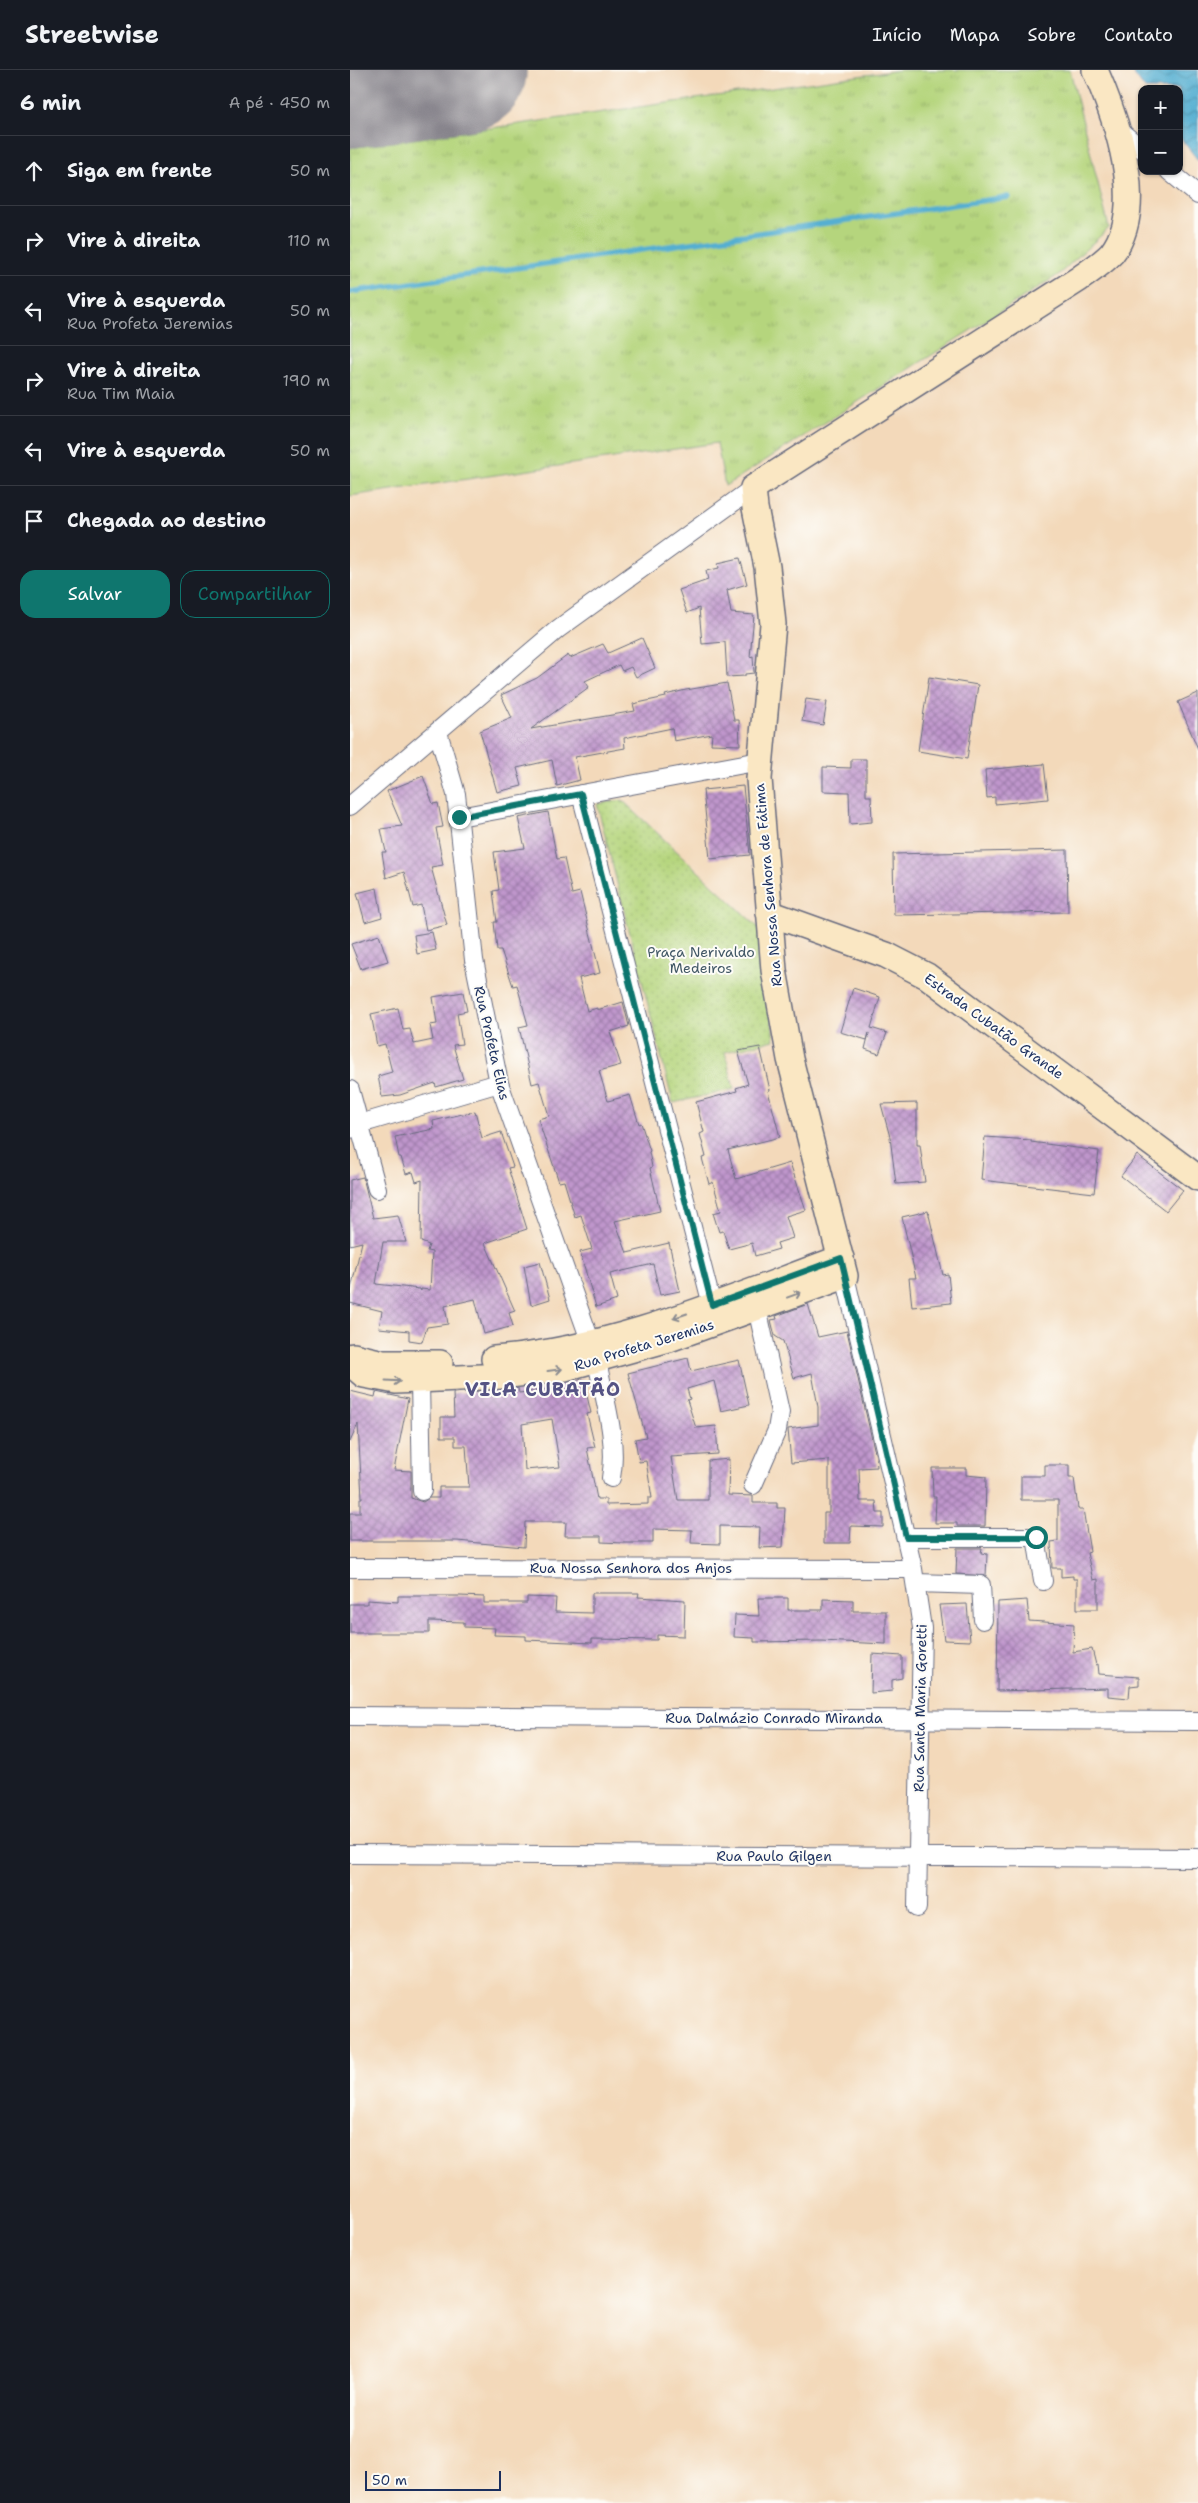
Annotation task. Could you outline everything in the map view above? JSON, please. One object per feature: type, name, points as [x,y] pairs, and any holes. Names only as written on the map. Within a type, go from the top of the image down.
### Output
[{"type":"street","points":[[350,806],[558,629],[753,488],[1079,279],[1111,253],[1122,236],[1128,212],[1128,186],[1116,128],[1095,70]]},
{"type":"street","points":[[1116,128],[1138,146]]},
{"type":"street","points":[[1174,175],[1198,195]]},
{"type":"street","name":"Rua Nossa Senhora de Fátima","points":[[753,488],[755,508],[767,567],[773,624],[760,761],[760,798],[769,913],[783,1024],[843,1267]]},
{"type":"street","name":"Rua Profeta Elias","points":[[438,732],[456,794],[474,960],[499,1084],[594,1352],[612,1442],[614,1459],[611,1478]]},
{"type":"street","points":[[459,817],[760,761]]},
{"type":"street","points":[[581,794],[712,1305]]},
{"type":"street","name":"Estrada Cubatão Grande","points":[[769,913],[886,955],[927,976],[1198,1178]]},
{"type":"street","points":[[355,1127],[499,1084]]},
{"type":"street","points":[[350,1090],[355,1127],[377,1189]]},
{"type":"street","name":"Rua Profeta Jeremias","points":[[350,1363],[364,1375],[381,1380],[420,1381],[536,1372],[594,1352],[712,1305],[843,1267]]},
{"type":"street","name":"Rua Profeta Jeremias","points":[[350,1355],[382,1363],[449,1362],[511,1358],[550,1353],[594,1352],[669,1339],[757,1308],[843,1267]]},
{"type":"street","name":"Rua Santa Maria Goretti","points":[[843,1267],[906,1537],[922,1628],[917,1908]]},
{"type":"street","points":[[753,1485],[777,1430],[780,1412],[757,1308]]},
{"type":"street","points":[[420,1381],[422,1490]]},
{"type":"street","points":[[906,1537],[1036,1537],[1044,1581]]},
{"type":"street","name":"Rua Nossa Senhora dos Anjos","points":[[350,1568],[914,1576],[981,1585],[983,1620]]},
{"type":"street","name":"Rua Dalmázio Conrado Miranda","points":[[350,1716],[1198,1721]]},
{"type":"street","name":"Rua Paulo Gilgen","points":[[350,1854],[1198,1858]]},
{"type":"green space","points":[[900,70],[1070,70],[1109,228],[1058,275],[725,486],[717,443],[350,496],[350,148]]},
{"type":"green space","name":"Praça Nerivaldo Medeiros","points":[[622,800],[761,930],[774,1040],[725,1052],[734,1089],[673,1103],[597,804]]},
{"type":"water","points":[[1131,70],[1198,70],[1198,160],[1183,141],[1183,85],[1142,85]]},
{"type":"building","points":[[740,558],[747,584],[727,590],[731,613],[754,615],[750,657],[753,656],[754,673],[745,674],[745,676],[727,677],[725,642],[702,644],[699,608],[687,613],[679,590],[708,580],[706,571],[719,568],[718,563]]},
{"type":"building","points":[[642,638],[655,668],[636,677],[631,667],[622,671],[619,665],[585,681],[589,687],[531,729],[635,711],[633,704],[666,697],[665,695],[686,690],[727,683],[734,720],[739,720],[740,745],[711,744],[712,734],[674,741],[672,728],[624,738],[625,748],[575,757],[580,780],[557,786],[552,760],[517,768],[522,786],[497,792],[480,731],[512,718],[501,695],[537,678],[568,655],[570,658],[603,644],[608,653]]},
{"type":"building","points":[[929,677],[978,685],[967,759],[918,751]]},
{"type":"building","points":[[1198,693],[1198,749],[1178,702]]},
{"type":"building","points":[[806,699],[827,702],[823,725],[802,721]]},
{"type":"building","points":[[851,759],[866,759],[866,796],[871,796],[872,822],[850,824],[849,792],[823,791],[823,767],[851,768]]},
{"type":"building","points":[[1044,764],[1048,799],[995,804],[995,797],[987,798],[985,770]]},
{"type":"building","points":[[423,776],[433,804],[438,803],[443,827],[436,828],[443,865],[431,867],[447,925],[426,930],[421,905],[413,907],[404,872],[386,878],[382,852],[386,852],[381,829],[402,826],[387,791]]},
{"type":"building","points":[[743,786],[750,855],[710,859],[703,790]]},
{"type":"building","points":[[548,812],[557,859],[564,858],[572,894],[580,892],[600,973],[579,978],[587,1011],[623,1002],[629,1026],[610,1032],[621,1065],[599,1071],[608,1101],[630,1095],[650,1151],[652,1167],[650,1168],[660,1211],[615,1221],[627,1253],[669,1243],[680,1291],[660,1295],[653,1264],[610,1274],[617,1300],[596,1307],[580,1252],[592,1249],[581,1215],[575,1217],[564,1181],[559,1182],[538,1119],[549,1116],[539,1082],[532,1084],[519,1027],[528,1025],[517,985],[513,986],[501,950],[497,950],[494,922],[497,922],[493,891],[499,890],[494,852],[525,848],[518,818]]},
{"type":"building","points":[[1067,850],[1068,912],[894,915],[893,854]]},
{"type":"building","points":[[377,888],[382,917],[365,922],[357,893]]},
{"type":"building","points":[[432,932],[436,950],[417,954],[414,935]]},
{"type":"building","points":[[379,935],[388,961],[361,969],[351,944]]},
{"type":"building","points":[[853,988],[880,997],[871,1028],[887,1033],[879,1054],[865,1049],[869,1033],[867,1040],[840,1032]]},
{"type":"building","points":[[463,992],[467,1011],[457,1013],[462,1044],[453,1045],[463,1079],[436,1087],[435,1083],[400,1095],[382,1097],[378,1076],[392,1072],[385,1044],[377,1046],[371,1014],[398,1008],[403,1030],[410,1029],[414,1044],[433,1040],[430,1025],[437,1024],[433,997]]},
{"type":"building","points":[[760,1047],[770,1090],[768,1091],[780,1137],[728,1150],[736,1179],[790,1163],[806,1210],[786,1216],[793,1238],[777,1243],[779,1249],[755,1256],[752,1243],[729,1249],[723,1231],[719,1232],[713,1213],[721,1211],[713,1182],[709,1184],[702,1158],[706,1157],[700,1134],[704,1132],[696,1102],[737,1091],[736,1088],[748,1084],[738,1051]]},
{"type":"building","points":[[917,1103],[917,1145],[920,1145],[925,1182],[896,1184],[890,1137],[881,1104]]},
{"type":"building","points":[[475,1111],[482,1138],[501,1132],[513,1167],[508,1168],[527,1229],[485,1243],[515,1311],[509,1313],[513,1326],[484,1334],[475,1299],[445,1306],[448,1324],[427,1327],[422,1342],[409,1340],[409,1331],[379,1328],[382,1311],[350,1303],[350,1293],[362,1242],[350,1245],[350,1180],[363,1177],[373,1218],[398,1215],[406,1242],[383,1242],[376,1284],[420,1289],[421,1291],[421,1289],[430,1290],[432,1252],[427,1251],[429,1245],[421,1242],[422,1180],[416,1182],[413,1172],[406,1174],[401,1157],[399,1157],[395,1137],[434,1129],[433,1121]]},
{"type":"building","points":[[985,1137],[1031,1140],[1031,1142],[1099,1151],[1094,1193],[981,1180]]},
{"type":"building","points":[[1137,1155],[1183,1190],[1166,1211],[1121,1176]]},
{"type":"building","points":[[928,1211],[943,1275],[948,1274],[951,1303],[912,1307],[909,1278],[916,1278],[902,1217]]},
{"type":"building","points":[[540,1262],[550,1299],[531,1305],[524,1266]]},
{"type":"building","points":[[808,1304],[818,1337],[847,1331],[876,1457],[877,1467],[859,1468],[860,1501],[876,1501],[877,1513],[883,1513],[883,1527],[851,1526],[850,1543],[824,1543],[824,1513],[829,1513],[829,1460],[791,1463],[788,1429],[818,1425],[818,1407],[812,1373],[794,1378],[783,1341],[775,1336],[771,1320],[777,1319],[776,1316]]},
{"type":"building","points":[[688,1358],[691,1371],[739,1360],[749,1405],[721,1411],[714,1381],[687,1389],[690,1399],[687,1400],[696,1428],[716,1426],[718,1454],[671,1457],[678,1500],[708,1500],[708,1461],[729,1459],[728,1495],[753,1496],[753,1503],[777,1503],[777,1508],[785,1508],[783,1547],[759,1548],[760,1527],[720,1526],[720,1544],[691,1543],[692,1530],[653,1529],[653,1543],[623,1543],[601,1542],[601,1536],[565,1536],[566,1522],[525,1522],[524,1547],[457,1541],[350,1541],[350,1513],[360,1513],[360,1498],[362,1498],[358,1424],[350,1442],[350,1391],[375,1397],[376,1392],[408,1399],[394,1470],[411,1471],[411,1498],[423,1502],[429,1498],[439,1498],[439,1487],[469,1487],[466,1446],[455,1446],[455,1437],[441,1437],[441,1417],[454,1417],[453,1393],[518,1388],[519,1393],[557,1388],[556,1385],[583,1379],[591,1413],[587,1414],[595,1447],[587,1448],[597,1499],[606,1499],[606,1505],[648,1504],[648,1498],[652,1498],[646,1461],[639,1462],[635,1439],[646,1437],[628,1373]],"holes":[[[552,1419],[560,1467],[525,1470],[522,1424]]]},
{"type":"building","points":[[1045,1465],[1069,1465],[1069,1478],[1074,1478],[1078,1509],[1083,1509],[1090,1552],[1087,1553],[1093,1580],[1098,1579],[1098,1609],[1077,1609],[1077,1579],[1073,1579],[1073,1576],[1061,1577],[1061,1568],[1052,1568],[1051,1542],[1058,1541],[1058,1500],[1021,1500],[1021,1476],[1045,1476]]},
{"type":"building","points":[[932,1468],[966,1468],[966,1475],[986,1477],[985,1526],[957,1526],[957,1523],[935,1523],[936,1497],[933,1497]]},
{"type":"building","points":[[957,1548],[982,1548],[981,1553],[987,1554],[986,1576],[956,1574]]},
{"type":"building","points":[[592,1593],[639,1593],[638,1597],[685,1600],[684,1636],[657,1635],[657,1640],[592,1639],[592,1643],[526,1640],[526,1636],[494,1635],[495,1628],[464,1627],[464,1622],[429,1621],[429,1633],[350,1633],[350,1604],[367,1604],[367,1600],[398,1602],[398,1596],[460,1596],[484,1597],[484,1603],[527,1603],[527,1597],[556,1598],[555,1612],[592,1613]]},
{"type":"building","points":[[758,1598],[788,1598],[788,1610],[823,1610],[823,1599],[853,1600],[853,1611],[886,1611],[886,1644],[821,1641],[754,1642],[754,1638],[734,1637],[735,1615],[759,1616]]},
{"type":"building","points":[[1027,1600],[1029,1621],[1074,1624],[1073,1652],[1092,1649],[1096,1665],[1098,1664],[1099,1674],[1139,1677],[1139,1685],[1130,1686],[1129,1698],[1108,1696],[1108,1688],[997,1691],[998,1602]]},
{"type":"building","points":[[967,1604],[970,1641],[944,1640],[939,1605]]},
{"type":"building","points":[[872,1654],[902,1656],[902,1678],[892,1680],[892,1691],[871,1693]]},
{"type":"waterway","points":[[350,292],[1008,197]]},
{"type":"runway","points":[[350,87],[466,70]]},
{"type":"district","name":"VILA CUBATÃO","points":[[543,1389]]},
{"type":"route","points":[[459,817],[581,794],[712,1305],[841,1258],[906,1537],[1036,1537]]}]
